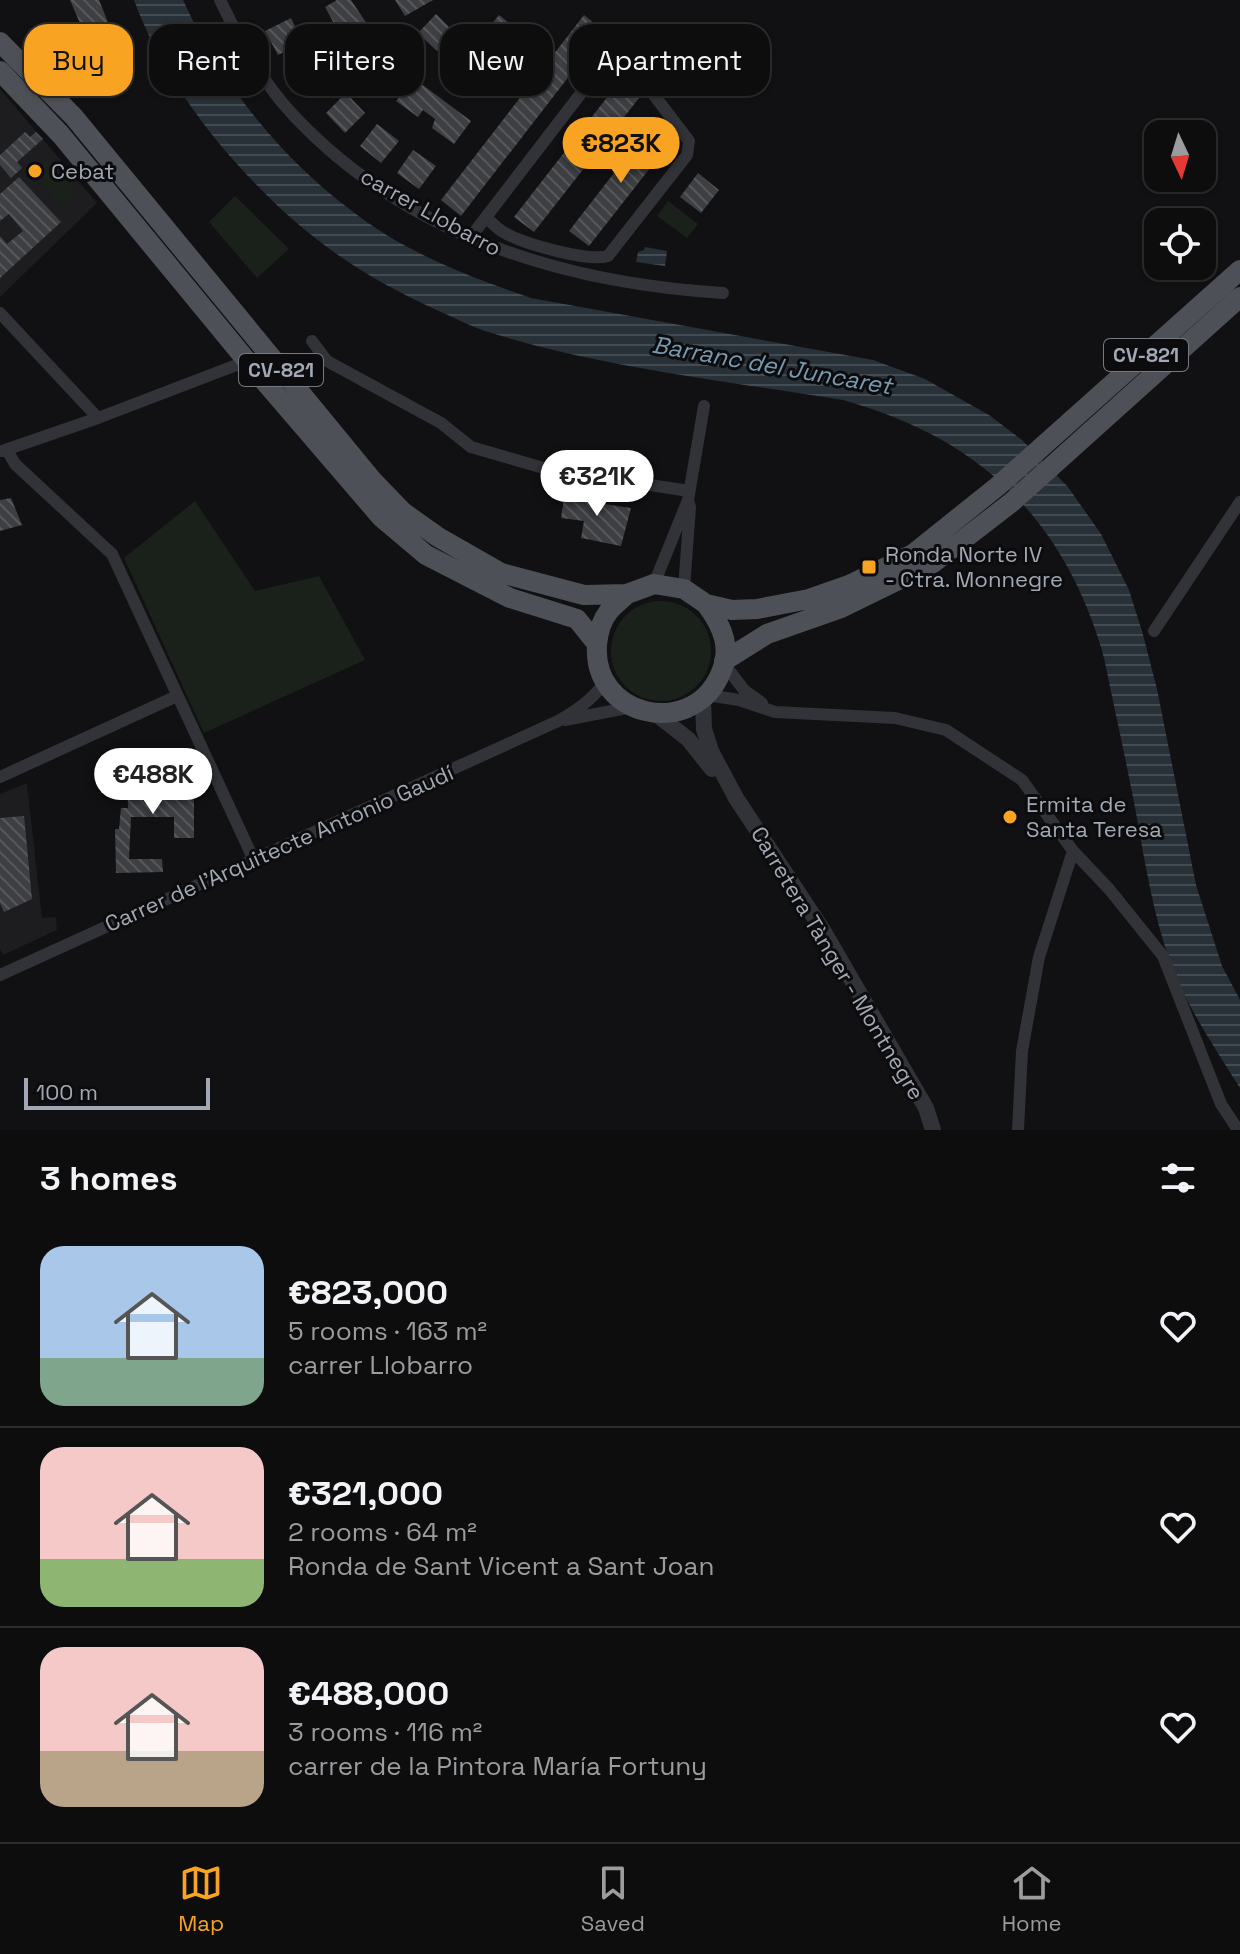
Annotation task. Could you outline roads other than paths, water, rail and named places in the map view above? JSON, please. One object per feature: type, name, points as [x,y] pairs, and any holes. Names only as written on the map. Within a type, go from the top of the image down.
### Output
[{"type":"main road","name":"CV-821","points":[[0,42],[74,117],[373,481],[403,512],[438,537],[501,573],[584,595],[627,594],[654,584],[684,589],[706,604],[719,621],[727,643],[724,663],[705,697]]},
{"type":"main road","name":"CV-821","points":[[0,71],[61,135],[247,361],[381,517],[426,555],[510,598],[577,619],[597,644]]},
{"type":"main road","name":"CV-821","points":[[724,663],[767,634],[841,608],[933,563],[1005,494],[1051,439],[1240,270]]},
{"type":"main road","name":"CV-821","points":[[706,604],[732,610],[757,609],[809,599],[849,585],[913,554],[1077,444],[1240,297]]},
{"type":"main road","points":[[627,594],[608,612],[598,632],[596,657],[613,694],[632,707],[656,714],[686,709],[705,697]]},
{"type":"street","name":"carrer Llobarro","points":[[220,0],[254,63],[293,115],[380,190],[470,238],[515,257],[567,271],[723,293]]},
{"type":"street","points":[[470,238],[486,217],[605,62],[614,57],[622,57],[631,65],[689,141],[687,155],[608,256],[592,258],[523,241],[500,231],[486,217]]},
{"type":"street","points":[[0,313],[98,418]]},
{"type":"street","points":[[312,341],[327,361],[441,423],[471,447],[547,469],[688,495]]},
{"type":"street","points":[[247,361],[4,451],[112,554],[253,858]]},
{"type":"street","points":[[654,584],[688,495],[704,406]]},
{"type":"street","points":[[684,589],[690,507],[688,495]]},
{"type":"street","points":[[1154,631],[1240,502]]},
{"type":"street","points":[[724,663],[744,690],[775,712]]},
{"type":"street","name":"Carrer de l'Arquitecte Antonio Gaudí","points":[[0,975],[558,721],[587,703],[605,682]]},
{"type":"street","points":[[0,777],[177,696]]},
{"type":"street","points":[[705,697],[739,700],[775,712],[895,718],[946,730],[1022,780],[1073,851],[1109,889],[1163,956],[1221,1104],[1238,1130]]},
{"type":"street","name":"Carretera Tànger - Montnegre","points":[[705,697],[704,729],[711,751],[736,798],[824,932],[926,1108],[933,1130]]},
{"type":"street","name":"Carrer de l'Arquitecte Antonio Gaudí","points":[[558,721],[614,713],[632,707]]},
{"type":"street","name":"Carretera Tànger - Montnegre","points":[[656,714],[688,739],[736,798]]},
{"type":"street","points":[[1018,1130],[1022,1051],[1039,957],[1073,851]]},
{"type":"water","points":[[134,0],[183,0],[195,24],[149,24],[149,35]]},
{"type":"water","name":"Barranc del Juncaret","points":[[185,96],[239,96],[294,160],[353,212],[420,253],[475,278],[531,298],[873,360],[925,379],[989,415],[1022,440],[1068,487],[1101,534],[1129,590],[1157,689],[1196,885],[1222,966],[1240,1000],[1240,1088],[1193,1010],[1164,943],[1101,647],[1084,600],[1062,558],[1036,520],[1006,488],[972,459],[934,436],[891,416],[843,400],[662,372],[528,344],[474,327],[410,298],[330,249],[260,188],[206,127]]},
{"type":"water","points":[[645,247],[667,251],[665,266],[636,262],[638,252]]},
{"type":"place","name":"Cebat","points":[[35,171]]},
{"type":"place","name":"Ronda Norte IV - Ctra. Monnegre","points":[[869,567]]},
{"type":"place","name":"Ermita de Santa Teresa","points":[[1010,817]]}]
